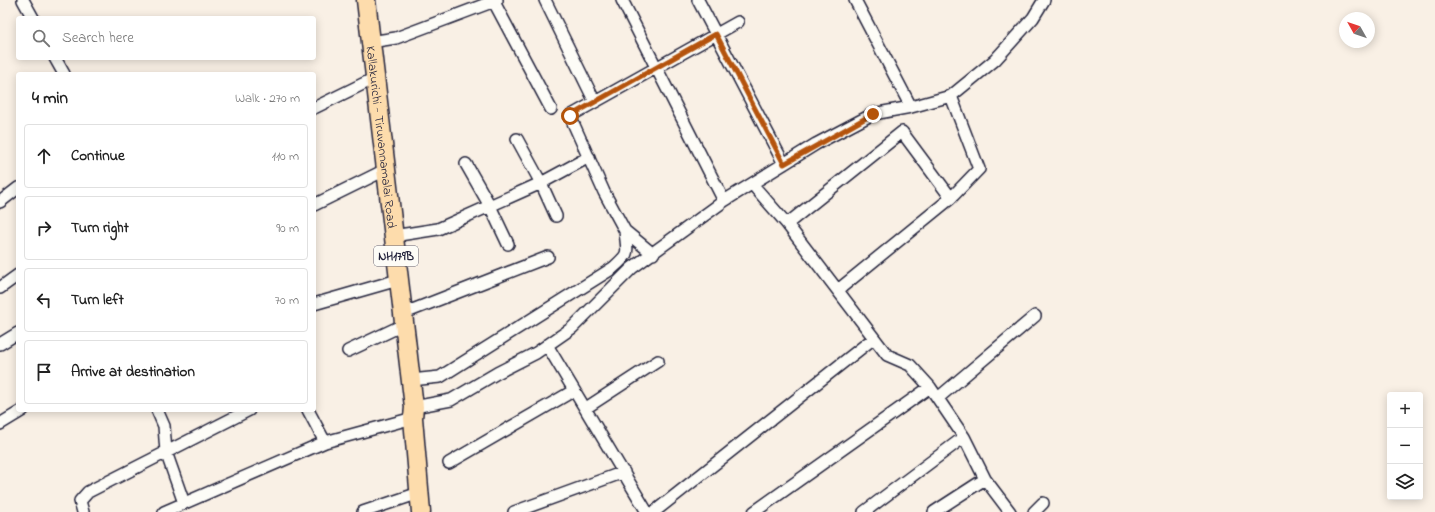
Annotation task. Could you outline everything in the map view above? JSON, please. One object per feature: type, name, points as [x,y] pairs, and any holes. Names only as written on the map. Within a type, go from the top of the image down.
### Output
[{"type":"highway","name":"Kallakurichi - Tiruvannamalai Road","points":[[366,0],[402,320],[411,380],[421,512]]},
{"type":"street","points":[[23,0],[32,16]]},
{"type":"street","points":[[545,0],[595,102]]},
{"type":"street","points":[[622,0],[724,201]]},
{"type":"street","points":[[698,0],[784,164]]},
{"type":"street","points":[[855,0],[911,107]]},
{"type":"street","points":[[164,512],[325,442],[451,400],[548,345],[572,328],[632,268],[724,201],[784,164],[873,114],[911,107],[951,96],[995,60],[1033,18],[1044,0]]},
{"type":"street","points":[[370,42],[396,38],[496,1],[551,109]]},
{"type":"street","points":[[411,380],[440,377],[613,268],[626,257],[628,248],[625,231],[604,192],[570,116],[738,22]]},
{"type":"street","points":[[56,60],[63,72]]},
{"type":"street","points":[[316,107],[375,78]]},
{"type":"street","points":[[838,290],[951,198],[979,169],[951,96]]},
{"type":"street","points":[[787,224],[902,132],[951,198]]},
{"type":"street","points":[[517,139],[556,216]]},
{"type":"street","points":[[393,236],[438,229],[541,184],[589,157]]},
{"type":"street","points":[[466,164],[490,206],[508,244]]},
{"type":"street","points":[[316,204],[385,170]]},
{"type":"street","points":[[752,184],[787,224],[888,355],[910,365],[930,387],[964,437],[985,479],[1010,512]]},
{"type":"street","points":[[0,202],[16,190]]},
{"type":"street","points":[[625,231],[653,254]]},
{"type":"street","points":[[348,351],[402,320],[548,257]]},
{"type":"street","points":[[0,288],[16,276]]},
{"type":"street","points":[[316,303],[398,280]]},
{"type":"street","points":[[938,398],[1035,316]]},
{"type":"street","points":[[0,344],[16,334]]},
{"type":"street","points":[[654,512],[874,338]]},
{"type":"street","points":[[548,345],[573,391],[586,408],[647,512]]},
{"type":"street","points":[[586,408],[658,361]]},
{"type":"street","points":[[754,512],[930,387]]},
{"type":"street","points":[[449,463],[573,391]]},
{"type":"street","points":[[0,424],[20,412]]},
{"type":"street","points":[[158,412],[164,426],[166,452],[184,503]]},
{"type":"street","points":[[83,512],[80,501],[88,492],[245,412]]},
{"type":"street","points":[[309,412],[325,442]]},
{"type":"street","points":[[864,512],[964,437]]},
{"type":"street","points":[[514,512],[624,472]]},
{"type":"street","points":[[934,512],[985,479]]},
{"type":"street","points":[[363,512],[419,493]]},
{"type":"street","points":[[1034,512],[1042,503]]},
{"type":"route","points":[[570,116],[716,34],[784,164],[816,144],[873,114]]}]
